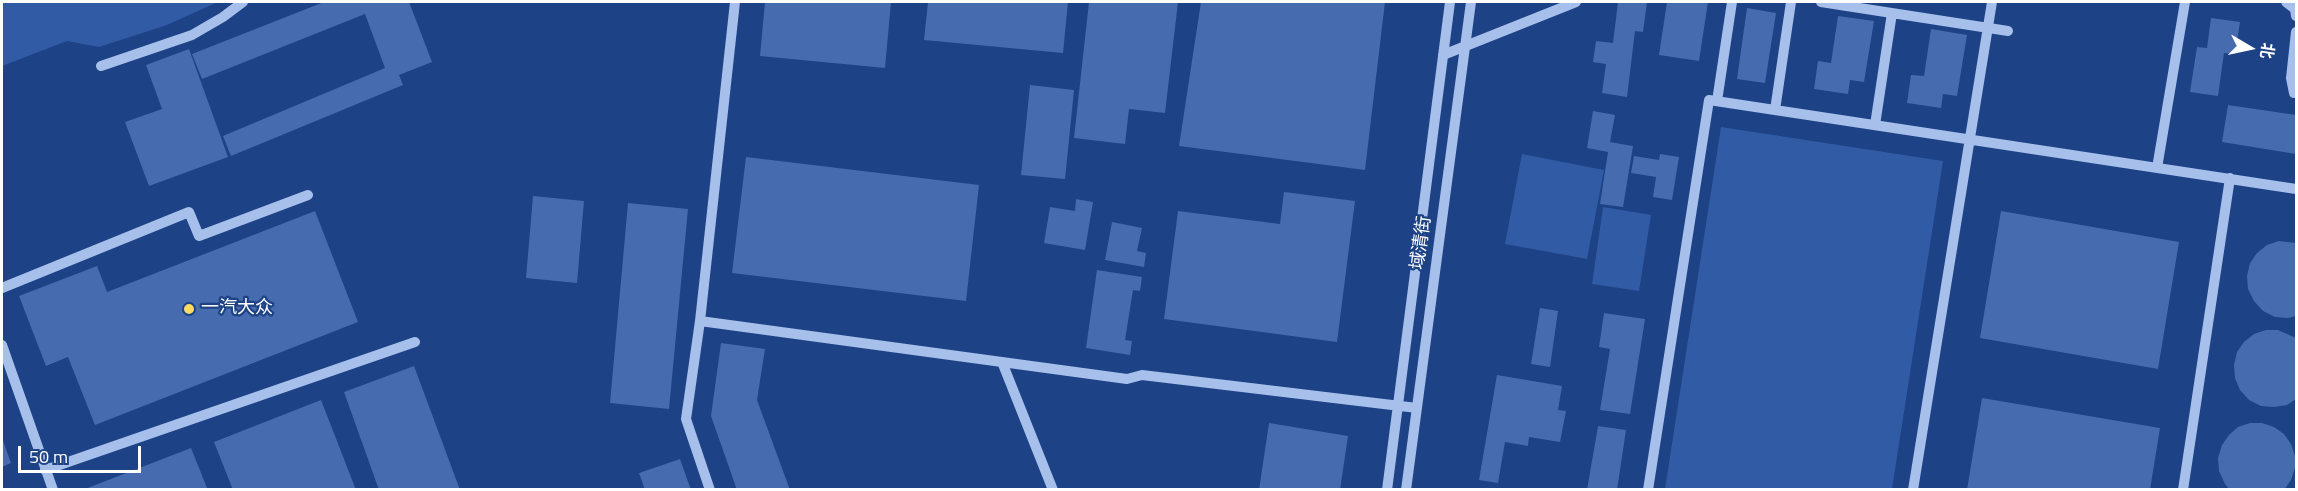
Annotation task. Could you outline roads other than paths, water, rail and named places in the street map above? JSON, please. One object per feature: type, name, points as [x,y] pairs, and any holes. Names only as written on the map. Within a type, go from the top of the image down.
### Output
[{"type":"street","points":[[101,66],[192,35],[243,2]]},
{"type":"street","points":[[710,489],[686,419],[700,321],[735,2]]},
{"type":"street","name":"域清街","points":[[1387,489],[1450,2]]},
{"type":"street","name":"域清街","points":[[1406,489],[1471,2]]},
{"type":"street","points":[[1443,55],[1576,2]]},
{"type":"street","points":[[1717,101],[1732,2]]},
{"type":"street","points":[[1775,110],[1791,2]]},
{"type":"street","points":[[1821,2],[2008,31]]},
{"type":"street","points":[[1913,489],[1992,2]]},
{"type":"street","points":[[2157,168],[2185,2]]},
{"type":"street","points":[[2286,2],[2295,9],[2296,16]]},
{"type":"street","points":[[1875,125],[1892,13]]},
{"type":"street","points":[[2296,32],[2291,78],[2294,93],[2296,93]]},
{"type":"street","points":[[1648,489],[1709,100],[2296,189]]},
{"type":"street","points":[[2183,489],[2230,178]]},
{"type":"street","points":[[2,288],[189,212],[199,236],[308,195]]},
{"type":"street","points":[[700,321],[1127,380],[1142,375],[1417,408]]},
{"type":"street","points":[[45,470],[415,342]]},
{"type":"street","points":[[2,345],[53,489]]},
{"type":"street","points":[[1002,362],[1053,489]]},
{"type":"place","name":"一汽大众","points":[[189,309]]}]
